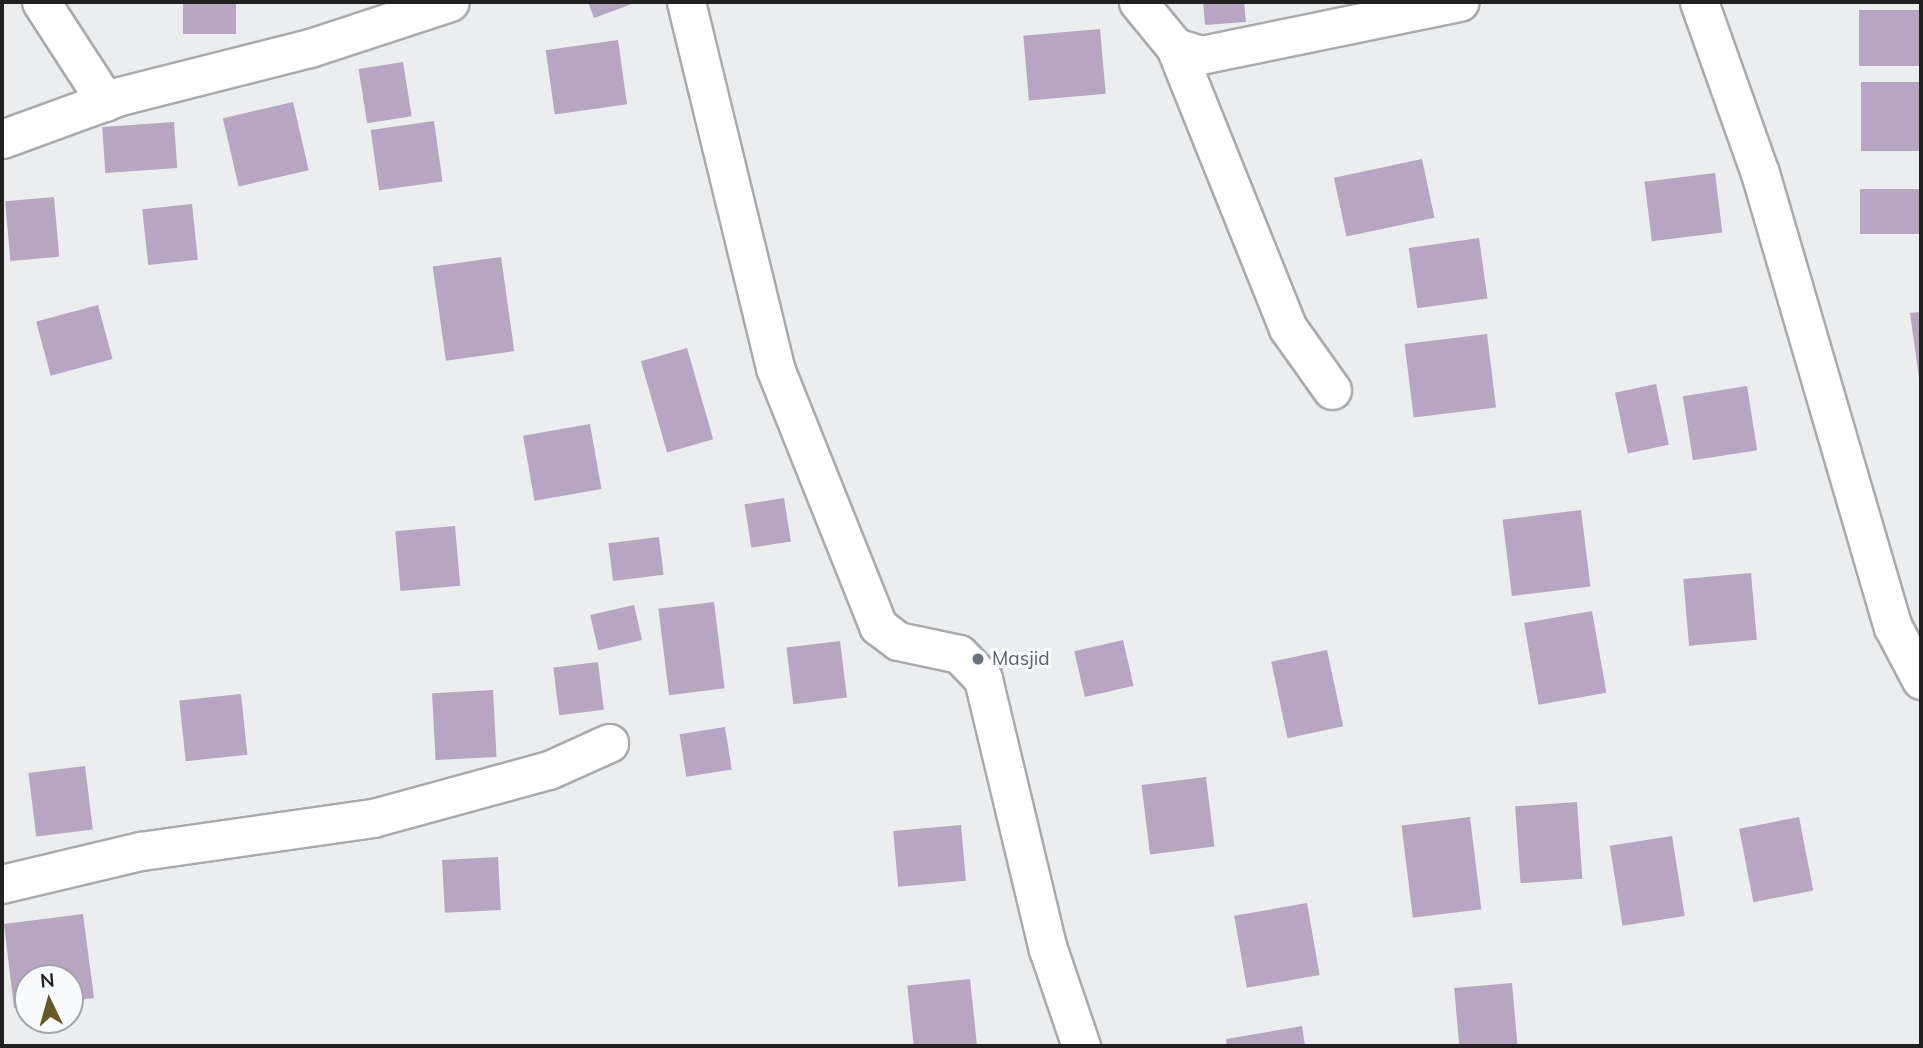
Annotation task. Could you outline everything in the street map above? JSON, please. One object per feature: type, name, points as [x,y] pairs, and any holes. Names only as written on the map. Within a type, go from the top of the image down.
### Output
[{"type":"street","points":[[41,2],[106,102]]},
{"type":"street","points":[[2,139],[106,102],[310,48],[450,2]]},
{"type":"street","points":[[686,2],[775,368],[878,626],[898,641],[959,653],[983,679],[1048,949],[1081,1046]]},
{"type":"street","points":[[1138,2],[1175,47],[1288,328],[1332,390]]},
{"type":"street","points":[[1175,47],[1201,55],[1460,2]]},
{"type":"street","points":[[1699,2],[1760,173],[1893,627],[1921,680]]},
{"type":"street","points":[[2,884],[141,851],[373,818],[549,770],[609,743]]},
{"type":"building","points":[[183,2],[236,2],[236,34],[183,34]]},
{"type":"building","points":[[588,2],[631,2],[632,4],[594,18]]},
{"type":"building","points":[[1203,2],[1244,2],[1246,22],[1205,25]]},
{"type":"building","points":[[1859,10],[1921,10],[1921,66],[1859,66]]},
{"type":"building","points":[[1100,29],[1106,94],[1029,100],[1023,36]]},
{"type":"building","points":[[618,40],[627,104],[555,115],[546,50]]},
{"type":"building","points":[[403,62],[412,116],[367,123],[359,69]]},
{"type":"building","points":[[1861,82],[1921,82],[1921,151],[1861,151]]},
{"type":"building","points":[[293,102],[309,170],[239,186],[223,118]]},
{"type":"building","points":[[434,121],[442,181],[379,190],[371,130]]},
{"type":"building","points":[[174,122],[177,168],[105,173],[102,127]]},
{"type":"building","points":[[1422,159],[1434,218],[1346,236],[1334,178]]},
{"type":"building","points":[[1715,173],[1722,233],[1652,241],[1645,182]]},
{"type":"building","points":[[1860,189],[1921,189],[1921,234],[1860,234]]},
{"type":"building","points":[[54,197],[59,257],[10,261],[5,201]]},
{"type":"building","points":[[192,204],[198,260],[148,265],[142,209]]},
{"type":"building","points":[[1479,238],[1487,298],[1417,308],[1409,248]]},
{"type":"building","points":[[501,257],[514,351],[446,361],[433,267]]},
{"type":"building","points":[[98,305],[112,359],[51,376],[36,322]]},
{"type":"building","points":[[1921,312],[1921,385],[1920,385],[1910,313]]},
{"type":"building","points":[[1487,334],[1496,407],[1414,418],[1405,344]]},
{"type":"building","points":[[687,348],[713,439],[667,453],[641,361]]},
{"type":"building","points":[[1656,384],[1669,445],[1628,453],[1615,393]]},
{"type":"building","points":[[1747,386],[1757,450],[1693,460],[1683,396]]},
{"type":"building","points":[[590,424],[601,489],[534,501],[523,436]]},
{"type":"building","points":[[784,498],[791,541],[751,548],[744,504]]},
{"type":"building","points":[[1581,510],[1590,586],[1512,596],[1503,520]]},
{"type":"building","points":[[455,526],[460,586],[400,591],[395,531]]},
{"type":"building","points":[[659,537],[664,575],[613,581],[608,543]]},
{"type":"building","points":[[1751,573],[1757,640],[1689,646],[1683,579]]},
{"type":"building","points":[[714,602],[725,688],[669,695],[658,609]]},
{"type":"building","points":[[634,605],[642,640],[598,650],[590,615]]},
{"type":"building","points":[[1592,611],[1606,693],[1538,705],[1524,623]]},
{"type":"building","points":[[1123,640],[1134,686],[1085,697],[1074,651]]},
{"type":"building","points":[[840,641],[847,698],[793,704],[786,648]]},
{"type":"building","points":[[1327,650],[1343,726],[1287,738],[1271,662]]},
{"type":"building","points":[[598,662],[604,710],[559,715],[553,667]]},
{"type":"building","points":[[493,690],[497,757],[436,760],[432,693]]},
{"type":"building","points":[[241,694],[247,755],[186,761],[179,700]]},
{"type":"building","points":[[725,727],[732,769],[686,777],[680,734]]},
{"type":"building","points":[[85,766],[93,830],[36,836],[28,773]]},
{"type":"building","points":[[1206,777],[1215,846],[1150,854],[1141,785]]},
{"type":"building","points":[[1577,802],[1582,879],[1521,883],[1515,806]]},
{"type":"building","points":[[1470,817],[1481,909],[1413,918],[1402,825]]},
{"type":"building","points":[[1799,817],[1813,891],[1753,902],[1739,829]]},
{"type":"building","points":[[961,825],[966,881],[898,887],[893,831]]},
{"type":"building","points":[[1672,836],[1685,916],[1622,926],[1610,846]]},
{"type":"building","points":[[498,857],[501,910],[445,913],[442,860]]},
{"type":"building","points":[[1307,903],[1320,975],[1247,988],[1234,916]]},
{"type":"building","points":[[83,914],[94,998],[84,999],[84,964],[14,964],[14,1008],[4,924]]},
{"type":"building","points":[[970,979],[977,1046],[914,1046],[907,986]]},
{"type":"building","points":[[1512,983],[1517,1046],[1459,1046],[1454,988]]},
{"type":"building","points":[[1302,1026],[1305,1046],[1227,1046],[1226,1039]]},
{"type":"place","name":"Masjid","points":[[978,659]]}]
